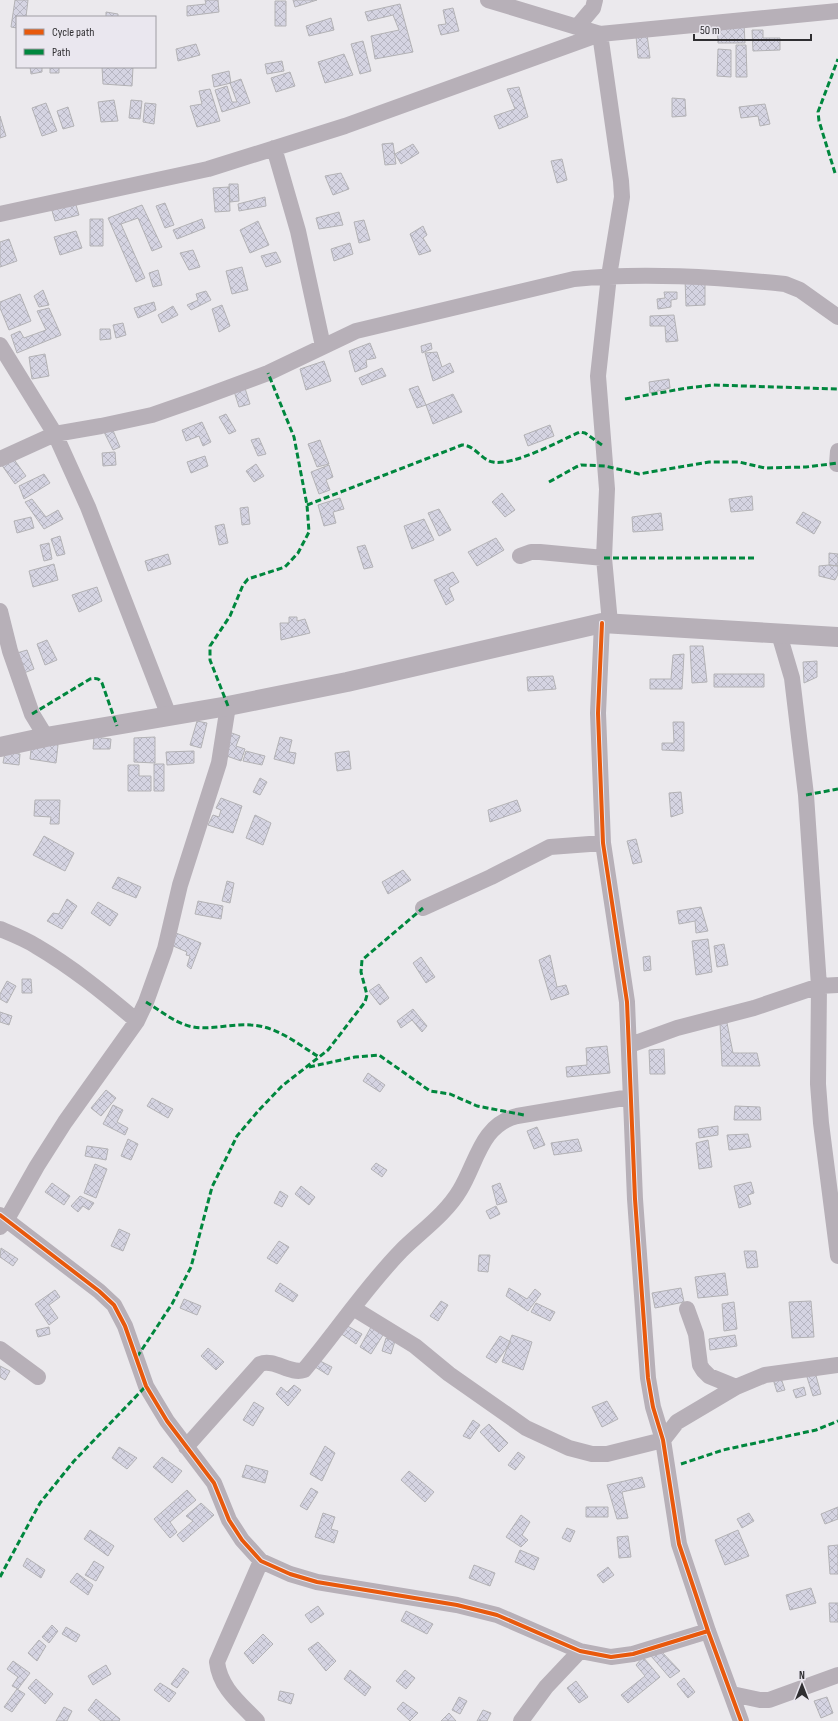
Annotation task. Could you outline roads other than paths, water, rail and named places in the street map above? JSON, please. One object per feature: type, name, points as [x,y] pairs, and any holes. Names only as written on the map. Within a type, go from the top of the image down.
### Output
[{"type":"street","points":[[488,0],[600,34]]},
{"type":"street","points":[[577,27],[593,8],[595,0]]},
{"type":"street","points":[[0,214],[208,169],[345,126],[600,34],[838,11]]},
{"type":"street","points":[[600,34],[621,181],[621,204],[609,276],[598,376],[607,489],[604,558],[606,623],[598,713],[603,842],[627,1002],[630,1045],[630,1096],[635,1199],[648,1378],[653,1407],[663,1440],[679,1544],[708,1631],[742,1721]]},
{"type":"street","points":[[274,148],[298,231],[323,346]]},
{"type":"street","points":[[0,459],[55,434],[152,415],[268,373],[356,331],[574,279],[609,276],[675,277],[746,280],[793,286],[838,317]]},
{"type":"street","points":[[0,345],[55,434],[91,515],[170,716]]},
{"type":"street","points":[[520,556],[531,552],[540,552],[604,558]]},
{"type":"street","points":[[0,611],[10,651],[32,714],[46,737]]},
{"type":"street","points":[[0,747],[46,737],[228,706],[347,682],[606,623],[838,637]]},
{"type":"street","points":[[779,634],[792,678],[797,714],[814,889],[819,986],[818,1092],[838,1256]]},
{"type":"street","points":[[228,706],[219,763],[180,885],[164,948],[146,1002],[136,1022],[65,1122],[2,1221],[99,1291],[114,1306],[125,1326],[146,1386],[167,1421],[214,1483],[229,1520],[242,1540],[261,1561],[290,1574],[317,1582],[457,1605],[497,1615],[580,1651],[611,1657],[633,1654],[708,1631]]},
{"type":"street","points":[[423,908],[491,877],[550,847],[603,842]]},
{"type":"street","points":[[0,928],[36,946],[71,969],[112,1000],[136,1022]]},
{"type":"street","points":[[630,1045],[677,1028],[754,1008],[819,986],[838,985]]},
{"type":"street","points":[[186,1447],[220,1410],[254,1368],[264,1362],[297,1371],[304,1370],[400,1252],[452,1203],[460,1191],[488,1134],[496,1125],[506,1119],[516,1116],[630,1096]]},
{"type":"street","points":[[353,1308],[415,1346],[449,1374],[526,1428],[570,1448],[592,1454],[607,1454],[663,1440],[677,1422],[736,1387],[765,1375],[838,1365]]},
{"type":"street","points":[[687,1308],[696,1334],[700,1365],[703,1370],[709,1376],[736,1387]]},
{"type":"street","points":[[0,1350],[38,1377]]},
{"type":"street","points":[[257,1721],[224,1685],[218,1673],[217,1662],[261,1561]]},
{"type":"street","points":[[521,1721],[546,1687],[580,1651]]},
{"type":"street","points":[[732,1694],[760,1700],[769,1700],[838,1676]]}]
